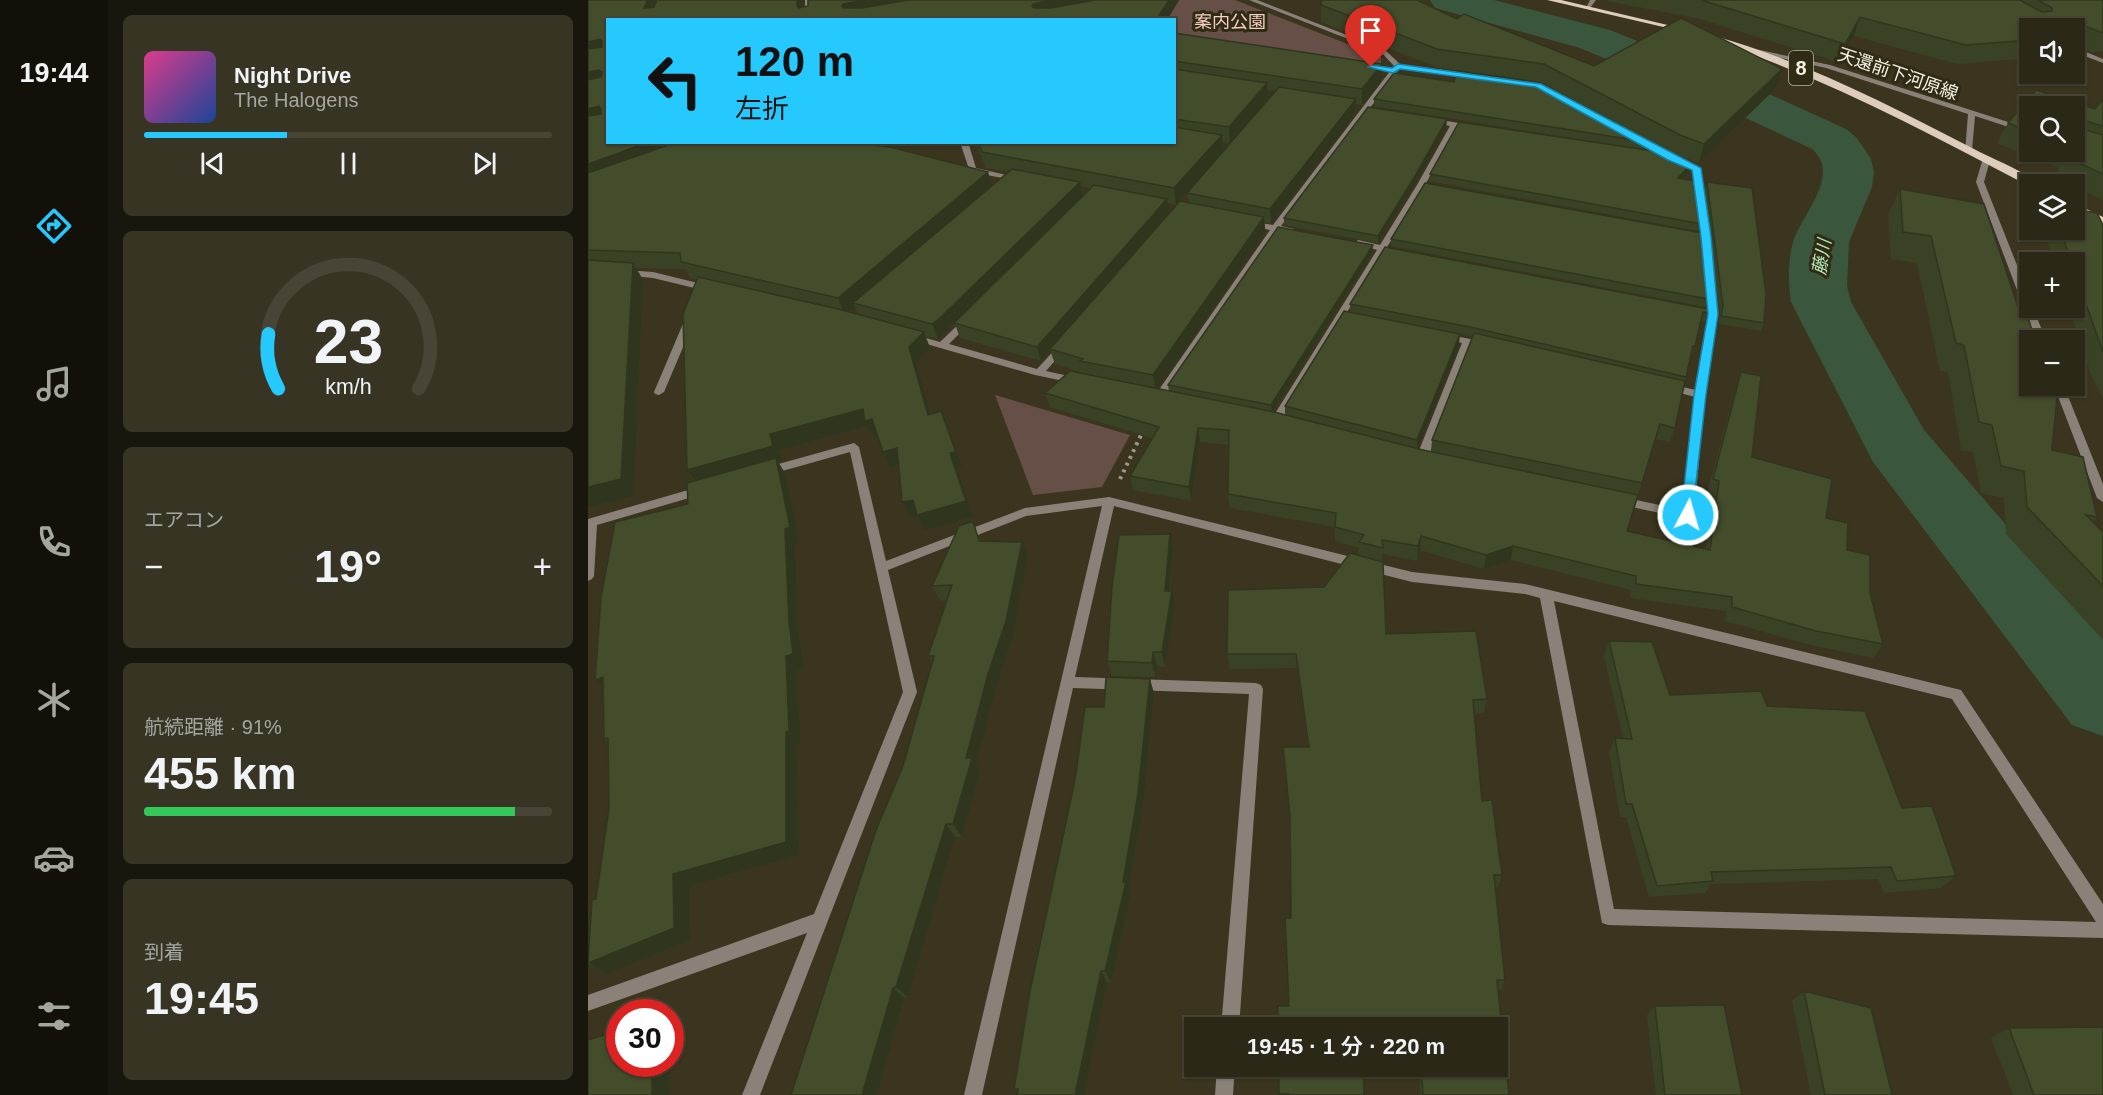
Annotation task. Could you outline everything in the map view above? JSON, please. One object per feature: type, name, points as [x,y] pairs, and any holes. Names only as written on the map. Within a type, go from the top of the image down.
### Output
[{"type":"main road","points":[[1551,0],[1590,3],[1690,32]]},
{"type":"main road","name":"8","points":[[1701,34],[1755,51],[1848,89],[2019,177]]},
{"type":"main road","points":[[2085,212],[2103,221]]},
{"type":"street","points":[[808,0],[808,18]]},
{"type":"street","points":[[1252,0],[1383,51],[1396,68]]},
{"type":"street","name":"天還前下河原線","points":[[1755,51],[1828,66],[1971,115],[2019,129]]},
{"type":"street","points":[[2085,54],[2103,61]]},
{"type":"street","points":[[1382,68],[1479,77]]},
{"type":"street","points":[[1160,396],[1275,228],[1396,68]]},
{"type":"street","points":[[1354,108],[1376,112]]},
{"type":"street","points":[[1968,151],[1971,115]]},
{"type":"street","points":[[1422,119],[1478,128]]},
{"type":"street","points":[[1276,420],[1383,248],[1455,124]]},
{"type":"street","points":[[1607,498],[1688,515],[1700,395],[1713,314],[1706,237],[1696,168],[1671,158],[1620,130]]},
{"type":"street","points":[[965,144],[973,170],[1025,180]]},
{"type":"street","points":[[1648,155],[1671,158]]},
{"type":"street","points":[[1986,160],[1980,182],[2037,330]]},
{"type":"street","points":[[1005,185],[1014,177]]},
{"type":"street","points":[[1421,185],[1433,187]]},
{"type":"street","points":[[1240,221],[1297,232]]},
{"type":"street","points":[[1695,235],[1706,237]]},
{"type":"street","points":[[1351,242],[1406,253]]},
{"type":"street","points":[[609,272],[652,275],[726,293]]},
{"type":"street","points":[[698,298],[703,287]]},
{"type":"street","points":[[659,392],[694,308]]},
{"type":"street","points":[[943,345],[977,311]]},
{"type":"street","points":[[1702,312],[1713,314]]},
{"type":"street","points":[[1340,316],[1352,318]]},
{"type":"street","points":[[901,334],[1040,374],[1094,384]]},
{"type":"street","points":[[1433,334],[1503,349]]},
{"type":"street","points":[[1040,374],[1069,339]]},
{"type":"street","points":[[1434,461],[1416,457],[1468,341]]},
{"type":"street","points":[[1654,384],[1700,395]]},
{"type":"street","points":[[1149,394],[1172,399]]},
{"type":"street","points":[[2063,396],[2103,498]]},
{"type":"street","points":[[1264,418],[1287,423]]},
{"type":"street","points":[[752,476],[854,447],[910,692],[752,1095]]},
{"type":"street","points":[[588,576],[590,522],[717,486]]},
{"type":"street","points":[[973,1095],[1109,501]]},
{"type":"street","points":[[882,567],[1025,512],[1109,501],[1412,577],[1524,589],[1956,694],[2103,918]]},
{"type":"street","points":[[1546,594],[1608,917],[2103,930]]},
{"type":"street","points":[[1067,682],[1256,688],[1231,1017]]},
{"type":"street","points":[[588,1003],[820,920]]},
{"type":"street","points":[[1224,1095],[1225,1077]]},
{"type":"path","points":[[1109,501],[1160,396]]},
{"type":"green space","name":"案内公園","points":[[1175,0],[1235,0],[1381,57],[1381,66],[1176,36],[1176,18],[1081,18]]},
{"type":"green space","points":[[995,395],[1130,435],[1102,487],[1033,495]]},
{"type":"building","points":[[588,0],[648,0],[644,8],[654,7],[657,0],[797,0],[799,8],[808,6],[808,0],[865,0],[842,6],[862,8],[908,0],[1054,0],[1032,6],[1051,8],[1095,0],[1169,0],[1157,18],[606,18],[606,144],[643,144],[588,164],[588,116],[601,114],[601,109],[599,106],[588,109],[588,80],[601,77],[602,72],[599,70],[588,72],[588,49],[602,47],[602,41],[600,39],[588,42]]},
{"type":"building","points":[[1322,0],[1417,0],[1457,19],[1464,14],[1594,66],[1681,18],[1782,69],[1704,144],[1680,135],[1544,64],[1437,49],[1321,5]]},
{"type":"building","points":[[1701,0],[2020,0],[2042,12],[2052,11],[2052,8],[2038,0],[2103,0],[2103,33],[2085,26],[2085,18],[2019,18],[2019,41],[1966,45],[1860,17],[1845,44]]},
{"type":"building","points":[[1176,33],[1382,64],[1362,89],[1176,61]]},
{"type":"building","points":[[1176,69],[1267,83],[1229,127],[1176,119]]},
{"type":"building","points":[[1457,71],[1536,82],[1647,142],[1374,99],[1394,73],[1454,82]]},
{"type":"building","points":[[1279,87],[1356,99],[1270,209],[1187,193]]},
{"type":"building","points":[[2036,90],[2055,96],[2031,96]]},
{"type":"building","points":[[2103,99],[2103,126],[2086,121],[2085,106],[2095,109]]},
{"type":"building","points":[[1368,107],[1447,119],[1378,236],[1284,218]]},
{"type":"building","points":[[2019,110],[2019,128],[2008,123]]},
{"type":"building","points":[[1459,122],[1667,153],[1692,163],[1678,178],[1695,181],[1701,224],[1430,174]]},
{"type":"building","points":[[1176,127],[1222,135],[1174,188],[982,152],[979,144],[1176,144]]},
{"type":"building","points":[[2085,130],[2103,135],[2103,174],[2077,162],[2085,162]]},
{"type":"building","points":[[671,144],[864,144],[890,147],[988,172],[838,298],[681,262],[680,253],[588,250],[588,173]]},
{"type":"building","points":[[1012,169],[1080,182],[932,324],[853,303]]},
{"type":"building","points":[[1707,182],[1752,188],[1766,294],[1764,323],[1721,316],[1723,306]]},
{"type":"building","points":[[1425,183],[1702,233],[1708,299],[1391,239]]},
{"type":"building","points":[[1094,185],[1167,199],[1037,347],[954,323]]},
{"type":"building","points":[[1900,189],[1984,204],[2019,310],[2019,318],[2028,318],[2032,330],[2019,330],[2019,396],[2057,396],[2052,450],[2083,457],[2097,517],[2086,515],[2103,532],[2103,586],[2027,507],[2024,471],[2001,466],[1992,425],[1979,422],[1964,345],[1956,343],[1931,236],[1903,232]]},
{"type":"building","points":[[1180,201],[1264,217],[1153,375],[1080,361],[1083,359],[1050,349]]},
{"type":"building","points":[[2085,211],[2097,213],[2103,225],[2103,352],[2085,301],[2085,252],[2068,252],[2064,240],[2085,240]]},
{"type":"building","points":[[1278,227],[1373,245],[1271,405],[1168,385]]},
{"type":"building","points":[[1385,247],[1708,309],[1708,313],[1703,312],[1686,377],[1470,327],[1350,304]]},
{"type":"building","points":[[588,260],[633,263],[621,479],[588,487]]},
{"type":"building","points":[[698,277],[838,309],[924,332],[909,347],[928,415],[941,411],[956,452],[950,453],[966,501],[917,515],[913,500],[902,502],[897,448],[883,452],[872,419],[865,421],[863,409],[770,434],[773,446],[687,470],[683,314]]},
{"type":"building","points":[[1344,311],[1460,334],[1417,440],[1285,406]]},
{"type":"building","points":[[1474,333],[1685,381],[1675,428],[1660,424],[1642,483],[1432,440]]},
{"type":"building","points":[[1070,371],[1274,412],[1423,450],[1638,495],[1627,531],[1710,550],[1719,481],[1713,479],[1741,372],[1761,376],[1752,457],[1832,479],[1826,518],[1848,523],[1847,550],[1870,555],[1870,593],[1883,644],[1816,631],[1732,607],[1732,597],[1636,584],[1636,576],[1513,546],[1486,555],[1421,536],[1418,546],[1382,540],[1383,548],[1359,542],[1364,535],[1335,527],[1336,513],[1228,494],[1229,430],[1198,428],[1189,487],[1130,476],[1159,427],[1045,393]]},
{"type":"building","points":[[776,458],[790,527],[785,529],[789,622],[793,654],[786,656],[789,731],[786,732],[786,842],[673,874],[674,928],[588,963],[592,900],[596,899],[609,808],[608,738],[604,739],[603,677],[595,680],[601,597],[615,522],[688,504],[687,483]]},
{"type":"building","points":[[973,521],[979,541],[1022,542],[1006,621],[988,674],[966,758],[972,758],[953,824],[946,824],[896,987],[893,988],[862,1095],[791,1095],[876,830],[903,766],[934,656],[928,656],[952,585],[932,586],[959,526]]},
{"type":"building","points":[[1170,534],[1165,591],[1172,591],[1162,652],[1153,652],[1152,663],[1107,661],[1112,587],[1119,535]]},
{"type":"building","points":[[1350,553],[1383,562],[1386,634],[1476,631],[1487,699],[1473,700],[1482,801],[1492,800],[1502,875],[1494,875],[1505,980],[1497,980],[1501,1017],[1278,1017],[1278,1006],[1289,1006],[1285,918],[1291,918],[1290,816],[1283,747],[1309,747],[1296,654],[1227,654],[1228,590],[1324,587]]},
{"type":"building","points":[[1609,641],[1652,642],[1670,695],[1761,691],[1767,706],[1865,711],[1902,808],[1932,806],[1956,876],[1897,881],[1891,867],[1711,872],[1713,881],[1657,886],[1632,804],[1626,804],[1615,738],[1632,739]]},
{"type":"building","points":[[1106,677],[1150,679],[1138,793],[1123,882],[1126,882],[1105,971],[1101,971],[1075,1095],[1017,1095],[1018,1089],[1014,1089],[1030,991],[1075,780],[1085,707],[1104,707]]},
{"type":"building","points":[[1804,991],[1871,1008],[1892,1095],[1825,1095]]},
{"type":"building","points":[[1724,1005],[1742,1095],[1665,1095],[1655,1006]]},
{"type":"building","points":[[2103,1027],[2103,1095],[2034,1095],[2009,1028]]},
{"type":"building","points":[[606,1034],[606,1077],[652,1077],[652,1095],[588,1095],[588,1040]]},
{"type":"building","points":[[1279,1077],[1363,1077],[1364,1095],[1279,1094]]},
{"type":"building","points":[[1422,1077],[1507,1077],[1509,1095],[1423,1095]]},
{"type":"waterway","name":"藤川","points":[[1449,0],[1595,39],[1762,108],[1829,139],[1839,147],[1846,159],[1849,172],[1846,187],[1821,242],[1818,286],[1821,302],[1898,445],[2103,699]]},
{"type":"route","points":[[1371,67],[1393,70],[1398,66],[1538,85],[1671,158],[1696,168],[1706,237],[1713,314],[1700,395],[1688,515]]}]
